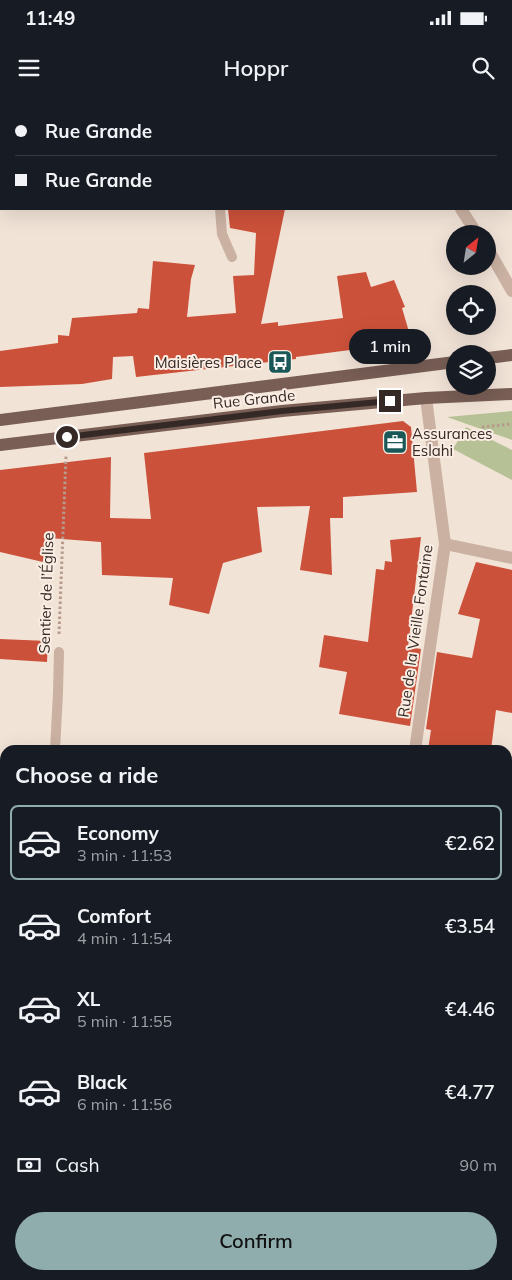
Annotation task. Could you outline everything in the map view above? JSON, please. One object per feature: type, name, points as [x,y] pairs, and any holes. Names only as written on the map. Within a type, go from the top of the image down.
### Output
[{"type":"main road","points":[[496,357],[512,355]]},
{"type":"main road","name":"Rue Grande","points":[[0,420],[446,363]]},
{"type":"main road","name":"Rue Grande","points":[[0,445],[282,411],[426,398],[512,394]]},
{"type":"street","points":[[462,210],[471,225]]},
{"type":"street","points":[[496,263],[512,291]]},
{"type":"street","name":"Rue de la Vieille Fontaine","points":[[416,745],[444,544],[426,398]]},
{"type":"street","points":[[444,544],[512,558]]},
{"type":"lane","points":[[220,210],[222,234],[232,257]]},
{"type":"lane","name":"Sentier de l’Église","points":[[54,745],[59,652]]},
{"type":"path","points":[[482,427],[512,424]]},
{"type":"path","name":"Sentier de l’Église","points":[[59,652],[67,437]]},
{"type":"green space","points":[[512,411],[512,440],[447,417]]},
{"type":"green space","points":[[466,427],[512,450],[512,480],[453,449]]},
{"type":"building","points":[[228,210],[285,210],[261,324],[278,322],[278,326],[343,318],[337,276],[366,272],[371,287],[394,280],[405,307],[402,308],[412,342],[296,357],[296,359],[136,377],[133,356],[113,357],[112,379],[82,384],[0,387],[0,351],[58,343],[58,335],[69,336],[72,318],[137,313],[138,308],[149,309],[153,261],[195,265],[191,279],[187,317],[236,313],[233,276],[254,275],[256,233],[230,228]]},
{"type":"building","points":[[403,421],[411,427],[417,492],[343,497],[343,518],[330,518],[332,575],[300,570],[310,506],[257,507],[262,552],[223,563],[209,614],[169,605],[173,578],[102,575],[101,542],[49,538],[43,562],[0,552],[0,470],[111,457],[110,518],[151,519],[144,453]]},
{"type":"building","points":[[421,537],[408,647],[421,649],[410,726],[339,714],[347,672],[319,667],[324,635],[368,642],[376,569],[384,570],[385,561],[392,562],[390,540]]},
{"type":"building","points":[[476,562],[512,570],[512,713],[496,710],[492,745],[429,745],[431,730],[426,729],[437,652],[472,658],[480,619],[458,614]]},
{"type":"building","points":[[0,639],[48,641],[47,662],[0,659]]},
{"type":"place","name":"Maisières Place","points":[[280,362]]},
{"type":"place","name":"Assurances Eslahi","points":[[395,442]]},
{"type":"route","points":[[67,437],[282,411],[390,401]]}]
